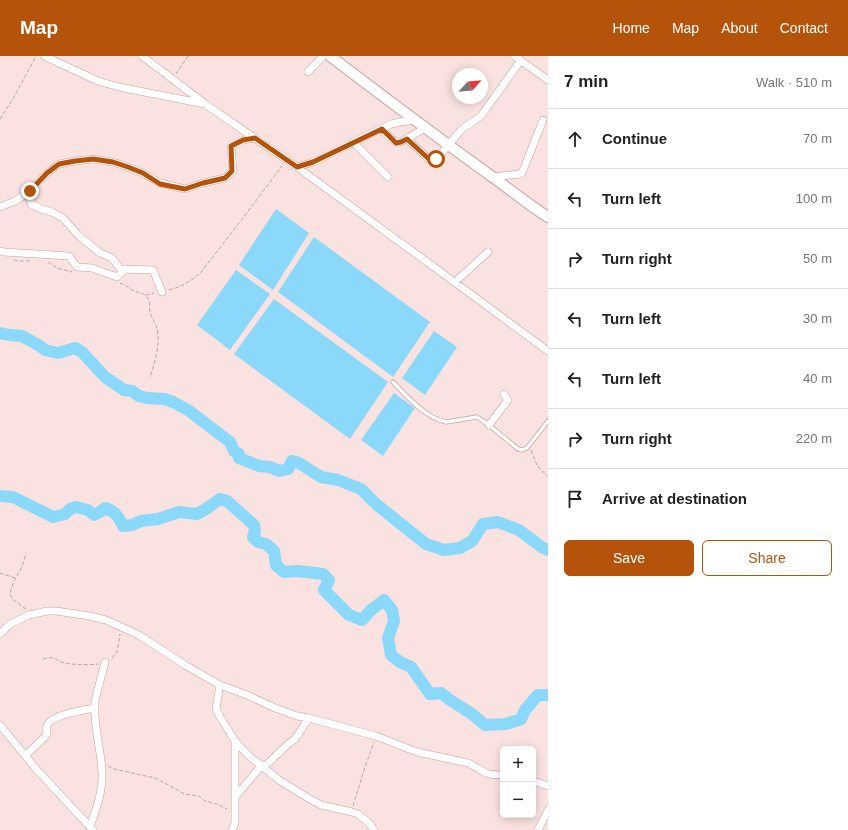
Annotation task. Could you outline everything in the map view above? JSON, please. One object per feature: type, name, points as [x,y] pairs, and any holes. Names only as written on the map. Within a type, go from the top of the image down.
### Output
[{"type":"main road","points":[[330,56],[448,145],[548,217]]},
{"type":"street","points":[[44,56],[98,81],[119,87],[205,104]]},
{"type":"street","points":[[142,56],[205,104],[286,161],[297,167],[548,351]]},
{"type":"street","points":[[308,72],[323,56]]},
{"type":"street","points":[[514,56],[548,80]]},
{"type":"street","points":[[407,139],[431,161],[436,159],[464,127],[481,116],[521,60]]},
{"type":"street","points":[[297,167],[313,162],[395,123],[415,120]]},
{"type":"street","points":[[493,177],[522,173],[543,120]]},
{"type":"street","points":[[382,129],[396,143],[407,139],[425,128]]},
{"type":"street","points":[[0,207],[15,201],[28,192],[47,173],[59,164],[93,159],[113,162],[143,173],[160,184],[185,189],[225,178],[232,171],[231,146],[243,140],[255,138]]},
{"type":"street","points":[[353,142],[388,177]]},
{"type":"street","points":[[28,192],[31,204],[40,209],[52,212],[62,218],[78,235],[100,253],[112,258],[120,269],[153,270],[162,292]]},
{"type":"street","points":[[0,251],[69,256],[77,267],[92,268],[117,277],[125,269]]},
{"type":"street","points":[[455,282],[488,252]]},
{"type":"street","points":[[489,425],[496,411],[508,400],[504,394]]},
{"type":"street","points":[[0,634],[4,628],[28,615],[47,611],[90,616],[106,620],[139,635],[220,686],[247,695],[275,708],[297,716],[376,736],[417,752],[468,763],[486,773],[500,775]]},
{"type":"street","points":[[92,828],[102,784],[102,772],[96,731],[95,701],[105,662]]},
{"type":"street","points":[[220,686],[216,708],[224,725],[235,741],[248,754],[279,780],[308,798],[321,805],[358,814],[370,823],[374,830]]},
{"type":"street","points":[[25,756],[46,736],[48,724],[52,720],[74,711],[95,708]]},
{"type":"street","points":[[236,796],[263,766],[294,739],[309,718]]},
{"type":"street","points":[[0,725],[37,770],[92,828]]},
{"type":"street","points":[[232,830],[235,823],[236,796],[235,741]]},
{"type":"street","points":[[536,782],[548,786]]},
{"type":"street","points":[[538,830],[548,810]]},
{"type":"lane","points":[[393,382],[410,400],[441,421],[446,422],[477,417],[518,449],[522,450],[527,448],[548,421]]},
{"type":"path","points":[[0,119],[13,99],[36,56]]},
{"type":"path","points":[[173,79],[188,56]]},
{"type":"path","points":[[145,295],[175,288],[196,277],[286,161]]},
{"type":"path","points":[[13,259],[19,261],[35,261]]},
{"type":"path","points":[[46,261],[57,268],[74,272]]},
{"type":"path","points":[[114,281],[122,283],[131,290],[145,295],[149,300],[150,312],[157,326],[158,334],[155,360],[150,378]]},
{"type":"path","points":[[529,445],[536,464],[548,476]]},
{"type":"path","points":[[26,553],[22,567],[10,591],[11,598],[33,614]]},
{"type":"path","points":[[0,573],[16,578]]},
{"type":"path","points":[[43,660],[54,658],[66,664],[91,664],[105,662],[117,652],[121,628]]},
{"type":"path","points":[[352,812],[364,770],[376,736]]},
{"type":"path","points":[[100,759],[114,769],[155,778],[184,794],[199,796],[205,801],[217,804],[235,813]]},
{"type":"water","points":[[276,209],[309,233],[273,290],[239,265]]},
{"type":"water","points":[[314,237],[430,322],[393,377],[278,292]]},
{"type":"water","points":[[236,270],[270,294],[230,350],[197,325]]},
{"type":"water","points":[[274,299],[388,382],[350,439],[234,354]]},
{"type":"water","points":[[434,331],[457,347],[425,395],[402,378]]},
{"type":"water","points":[[394,393],[415,408],[383,456],[361,440]]},
{"type":"waterway","points":[[0,333],[22,336],[45,350],[58,353],[75,348],[82,352],[105,377],[124,390],[132,391],[139,396],[147,398],[164,399],[188,410],[230,442],[234,451],[239,454],[239,458],[259,466],[270,467],[279,471],[288,469],[292,461],[299,463],[321,477],[338,480],[361,489],[376,504],[426,544],[444,550],[460,548],[472,541],[483,524],[498,522],[519,530],[548,550]]},
{"type":"waterway","points":[[0,496],[13,497],[53,517],[65,514],[70,509],[76,507],[88,510],[94,515],[105,508],[112,511],[123,526],[132,525],[141,521],[158,519],[179,512],[197,514],[220,499],[227,501],[254,525],[255,531],[253,537],[258,542],[266,544],[274,551],[276,565],[284,572],[298,571],[323,574],[329,580],[324,590],[349,615],[362,620],[371,610],[384,600],[392,610],[394,621],[388,638],[391,655],[400,662],[411,667],[430,694],[441,693],[472,714],[485,725],[506,724],[521,719],[525,710],[538,695],[548,695]]},
{"type":"route","points":[[30,191],[47,173],[59,164],[93,159],[113,162],[143,173],[160,184],[185,189],[225,178],[232,171],[231,146],[243,140],[255,138],[286,161],[297,167],[313,162],[382,129],[396,143],[407,139],[431,161],[436,159]]}]
